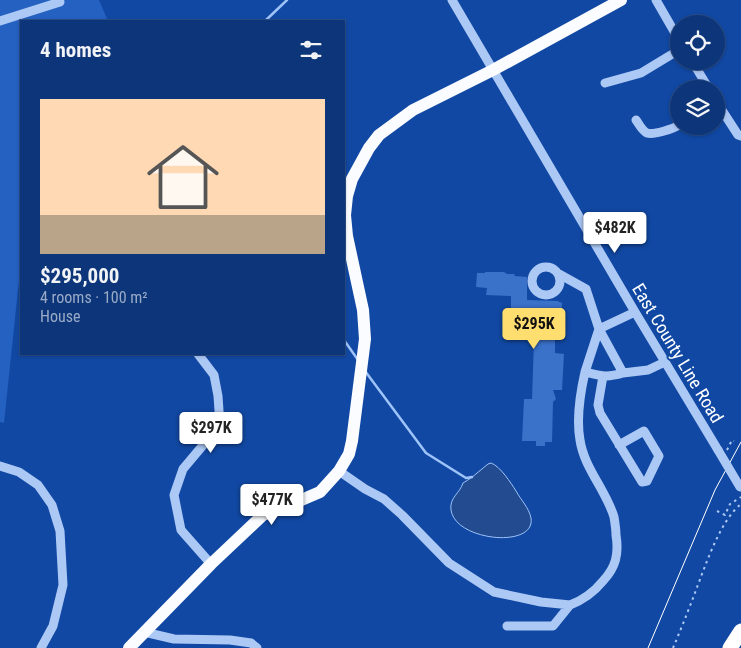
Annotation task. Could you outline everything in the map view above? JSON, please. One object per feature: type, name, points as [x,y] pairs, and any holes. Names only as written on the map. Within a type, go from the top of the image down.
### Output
[{"type":"highway","points":[[730,648],[741,631]]},
{"type":"main road","points":[[129,648],[211,564],[263,515],[320,492],[339,471],[349,454],[365,339],[363,310],[347,236],[345,215],[347,196],[352,179],[369,148],[379,135],[412,110],[493,70],[621,0]]},
{"type":"street","name":"East County Line Road","points":[[452,0],[635,312],[722,451],[740,488]]},
{"type":"street","points":[[656,0],[670,24]]},
{"type":"street","points":[[0,21],[60,2]]},
{"type":"street","points":[[605,83],[641,73],[670,55]]},
{"type":"street","points":[[725,115],[738,135],[741,136]]},
{"type":"street","points":[[636,120],[644,132],[649,134],[670,129]]},
{"type":"street","points":[[559,274],[586,289],[599,329],[623,373]]},
{"type":"street","points":[[507,626],[553,626],[570,605],[592,593],[611,572],[616,561],[617,544],[613,515],[589,468],[580,441],[578,418],[580,392],[599,329],[635,312]]},
{"type":"street","points":[[199,355],[214,376],[218,396],[220,425],[183,469],[174,495],[181,530],[211,564]]},
{"type":"street","points":[[585,372],[611,376],[648,370],[665,362]]},
{"type":"street","points":[[603,376],[598,405],[600,414],[642,482],[647,480],[659,456],[644,431],[620,445]]},
{"type":"street","points":[[0,466],[18,472],[38,485],[52,505],[60,531],[63,585],[53,626],[41,648]]},
{"type":"street","points":[[339,471],[365,489],[384,499],[402,514],[449,563],[494,592],[541,602],[570,605]]},
{"type":"street","points":[[144,632],[174,639],[230,640],[251,643],[257,648]]},
{"type":"path","points":[[722,451],[732,440],[734,441]]},
{"type":"path","points":[[717,511],[725,515],[730,504],[741,497]]},
{"type":"path","points":[[673,648],[711,550],[729,516],[741,504]]},
{"type":"shaded area","points":[[0,0],[99,0],[108,20],[20,20],[20,271],[4,423],[0,422]]},
{"type":"shaded area","points":[[491,463],[505,475],[529,511],[531,518],[529,528],[521,534],[509,537],[494,537],[479,534],[466,529],[456,521],[451,510],[453,499],[463,483]]},
{"type":"building","points":[[504,272],[514,274],[515,276],[527,277],[527,300],[557,301],[562,303],[561,332],[555,332],[555,353],[564,354],[562,390],[553,390],[556,399],[553,402],[552,442],[545,442],[545,446],[536,446],[536,441],[522,441],[524,399],[532,399],[534,340],[519,339],[519,310],[511,310],[511,296],[486,295],[487,288],[476,287],[477,273]]},
{"type":"waterway","points":[[266,20],[287,0]]},
{"type":"waterway","points":[[345,341],[358,360]]},
{"type":"waterway","points":[[365,371],[426,453],[466,478],[472,477]]},
{"type":"tram line","points":[[648,648],[715,490],[741,442]]}]
